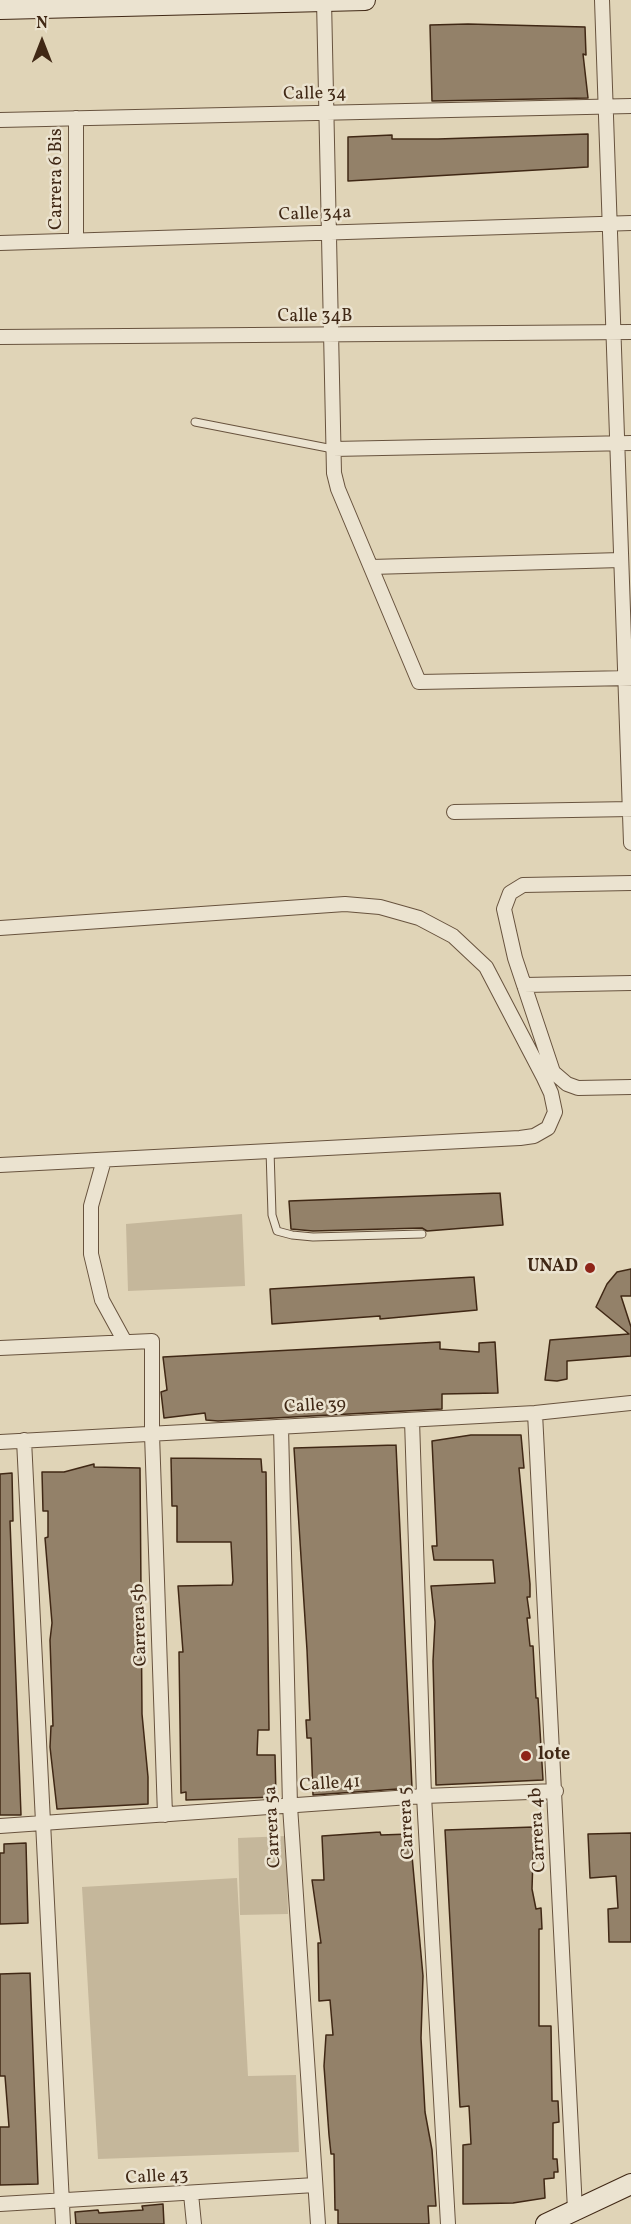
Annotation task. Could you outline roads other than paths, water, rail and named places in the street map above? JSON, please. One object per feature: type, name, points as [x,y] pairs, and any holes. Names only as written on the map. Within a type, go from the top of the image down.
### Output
[{"type":"street","points":[[0,9],[365,0]]},
{"type":"street","points":[[602,0],[614,333],[624,443],[621,560],[628,678],[626,701],[631,843]]},
{"type":"street","points":[[324,1],[333,449],[338,489],[419,682],[628,678]]},
{"type":"street","name":"Calle 34","points":[[0,120],[631,106]]},
{"type":"street","name":"Carrera 6 Bis","points":[[76,118],[76,240]]},
{"type":"street","name":"Calle 34a","points":[[0,243],[631,223]]},
{"type":"street","name":"Calle 34B","points":[[0,337],[631,332]]},
{"type":"street","points":[[333,449],[624,443]]},
{"type":"street","points":[[370,567],[621,560]]},
{"type":"street","points":[[454,812],[630,809]]},
{"type":"street","points":[[631,883],[523,885],[510,893],[504,909],[524,985],[553,1072],[567,1084],[588,1089],[631,1087]]},
{"type":"street","points":[[0,928],[345,904],[380,907],[419,918],[453,936],[486,967],[544,1078],[551,1093],[555,1112],[548,1128],[534,1136],[520,1138],[0,1165]]},
{"type":"street","points":[[524,985],[631,983]]},
{"type":"street","points":[[0,1348],[125,1342],[102,1300],[91,1254],[91,1206],[104,1160]]},
{"type":"street","name":"Carrera 5b","points":[[125,1342],[152,1341],[152,1434],[165,1815]]},
{"type":"street","name":"Calle 39","points":[[0,1442],[535,1413],[631,1403]]},
{"type":"street","name":"Carrera 4b","points":[[535,1413],[556,1791],[575,2210]]},
{"type":"street","name":"Carrera 5","points":[[412,1420],[424,1796],[448,2224]]},
{"type":"street","name":"Carrera 5a","points":[[281,1427],[290,1806],[318,2224]]},
{"type":"street","points":[[24,1440],[63,2224]]},
{"type":"street","name":"Calle 41","points":[[0,1826],[424,1796],[556,1791]]},
{"type":"street","points":[[546,2224],[631,2184]]},
{"type":"street","name":"Calle 43","points":[[0,2204],[315,2185]]},
{"type":"street","points":[[191,2194],[194,2224]]},
{"type":"lane","points":[[195,422],[333,449]]},
{"type":"lane","points":[[270,1150],[272,1215],[277,1231],[313,1237],[422,1234]]},
{"type":"place","name":"UNAD","points":[[590,1268]]},
{"type":"place","name":"lote","points":[[526,1756]]}]
